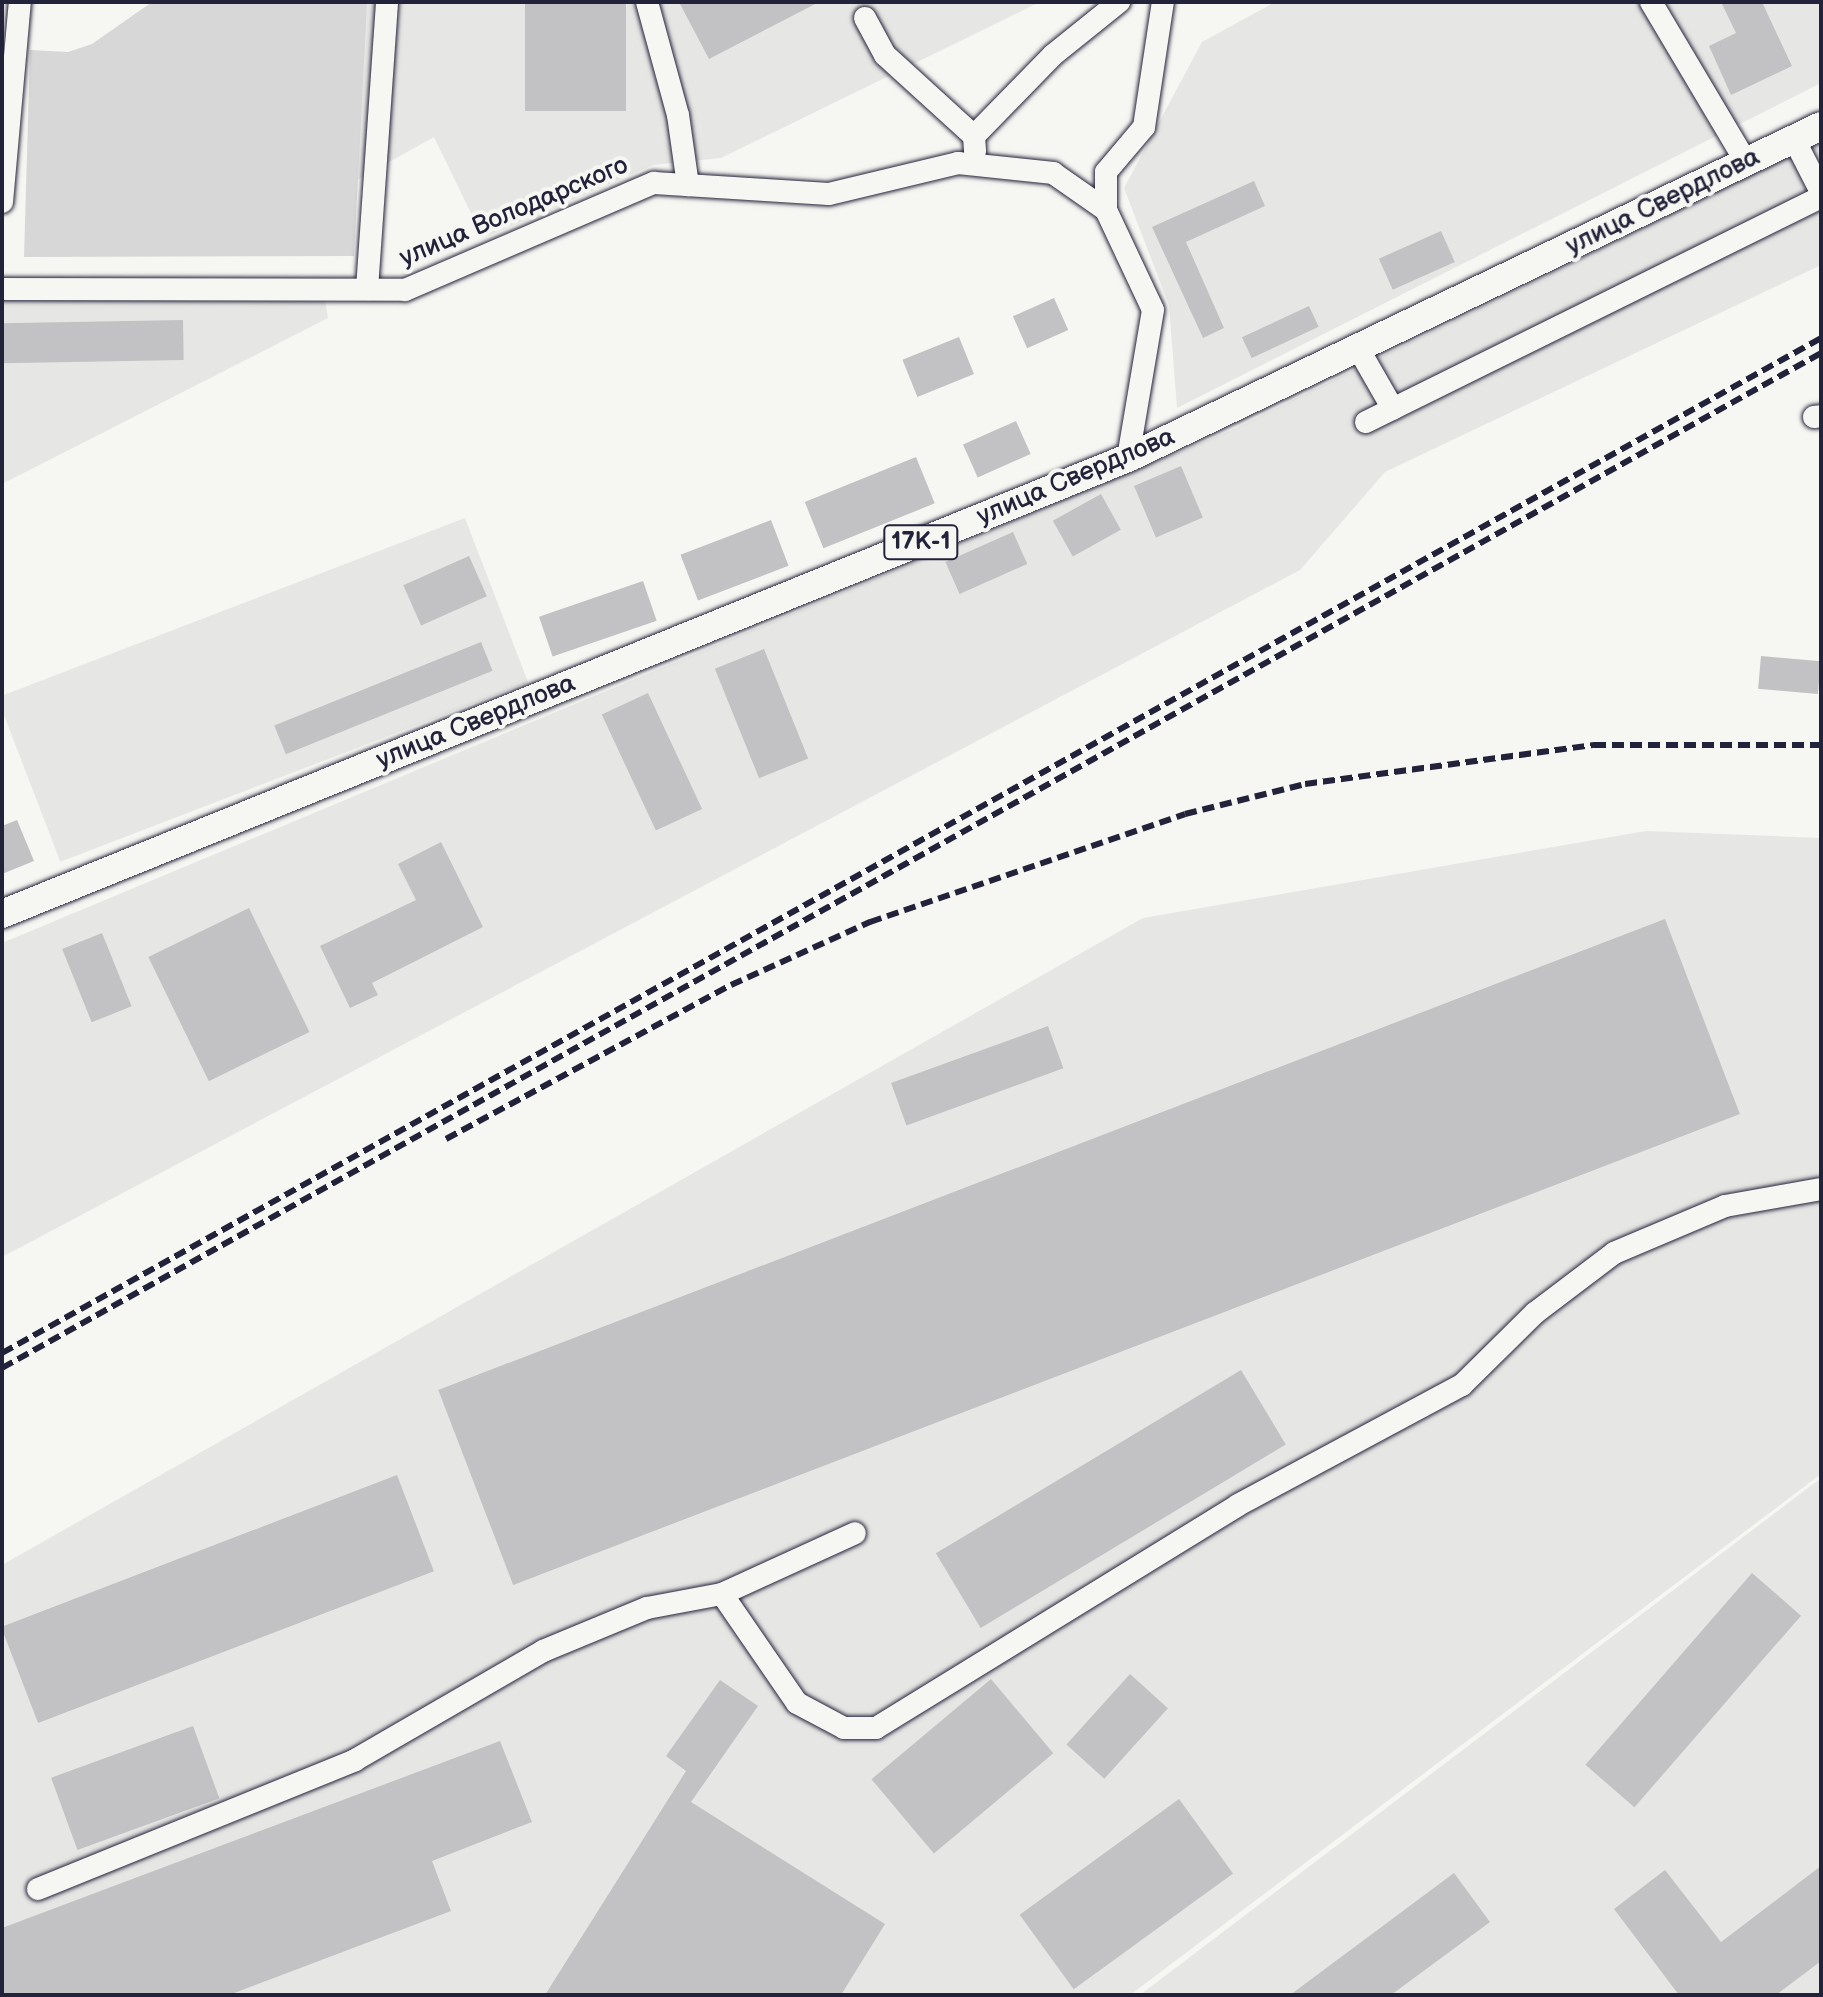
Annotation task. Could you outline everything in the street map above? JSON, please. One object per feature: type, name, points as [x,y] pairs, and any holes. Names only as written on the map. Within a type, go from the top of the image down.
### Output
[{"type":"main road","name":"улица Свердлова","points":[[2,914],[1128,458],[1821,126]]},
{"type":"street","points":[[2,202],[20,2]]},
{"type":"street","points":[[367,289],[387,2]]},
{"type":"street","points":[[647,2],[678,115],[688,185]]},
{"type":"street","points":[[974,136],[1053,55],[1119,2]]},
{"type":"street","points":[[1106,210],[1106,172],[1144,127],[1163,2]]},
{"type":"street","points":[[1651,2],[1746,162]]},
{"type":"street","points":[[865,18],[885,55],[974,136],[976,164]]},
{"type":"street","points":[[1366,422],[1821,194],[1794,139]]},
{"type":"street","name":"улица Володарского","points":[[2,289],[405,290],[654,183],[829,194],[976,164],[1053,173],[1106,210],[1153,310],[1128,458]]},
{"type":"street","points":[[1358,348],[1393,409]]},
{"type":"street","points":[[722,1594],[797,1703],[844,1728],[876,1728],[1238,1505],[1462,1385],[1535,1313],[1614,1253],[1725,1206],[1821,1189]]},
{"type":"street","points":[[38,1889],[355,1760],[543,1651],[647,1608],[722,1594],[855,1533]]},
{"type":"shaded area","points":[[152,2],[367,2],[354,256],[24,257],[30,50],[68,52],[92,44]]},
{"type":"shaded area","points":[[352,2],[1040,2],[721,158],[653,165],[483,238],[434,137],[339,190]]},
{"type":"shaded area","points":[[1275,2],[1820,2],[1821,83],[1177,408],[1169,305],[1124,188],[1202,42]]},
{"type":"shaded area","points":[[1821,141],[1821,265],[1385,472],[1300,570],[2,1257],[2,943],[1232,430]]},
{"type":"shaded area","points":[[2,291],[324,294],[328,318],[2,484]]},
{"type":"shaded area","points":[[465,518],[528,682],[60,862],[2,710],[2,696]]},
{"type":"shaded area","points":[[1646,831],[1821,838],[1821,1474],[1130,1995],[2,1995],[2,1565],[1143,918]]},
{"type":"shaded area","points":[[1821,1478],[1821,1995],[1140,1995]]},
{"type":"building","points":[[525,2],[626,2],[626,111],[525,111]]},
{"type":"building","points":[[679,2],[819,2],[709,59]]},
{"type":"building","points":[[1721,2],[1762,2],[1792,66],[1731,95],[1709,46],[1736,33]]},
{"type":"building","points":[[1254,181],[1265,206],[1186,242],[1224,328],[1203,338],[1152,227]]},
{"type":"building","points":[[1441,231],[1455,262],[1393,290],[1379,259]]},
{"type":"building","points":[[1054,298],[1068,330],[1027,348],[1013,316]]},
{"type":"building","points":[[1309,306],[1319,327],[1252,358],[1242,337]]},
{"type":"building","points":[[183,320],[184,360],[3,363],[2,323]]},
{"type":"building","points":[[959,337],[974,374],[917,397],[902,360]]},
{"type":"building","points":[[1016,421],[1031,454],[978,477],[963,445]]},
{"type":"building","points":[[916,457],[935,503],[823,548],[805,502]]},
{"type":"building","points":[[1181,466],[1203,518],[1156,537],[1134,486]]},
{"type":"building","points":[[1101,494],[1121,530],[1073,557],[1053,521]]},
{"type":"building","points":[[771,520],[789,566],[698,601],[680,555]]},
{"type":"building","points":[[1013,532],[1027,564],[960,594],[945,562]]},
{"type":"building","points":[[469,556],[487,596],[421,625],[403,585]]},
{"type":"building","points":[[643,581],[657,621],[553,657],[539,617]]},
{"type":"building","points":[[481,642],[493,671],[286,754],[274,726]]},
{"type":"building","points":[[764,649],[808,758],[759,778],[715,669]]},
{"type":"building","points":[[1761,656],[1821,661],[1818,694],[1758,689]]},
{"type":"building","points":[[648,693],[702,809],[656,831],[602,715]]},
{"type":"building","points":[[17,820],[34,861],[2,874],[2,826]]},
{"type":"building","points":[[441,842],[483,927],[372,983],[378,995],[350,1008],[320,946],[416,900],[398,864]]},
{"type":"building","points":[[249,908],[309,1032],[209,1081],[148,957]]},
{"type":"building","points":[[1665,919],[1740,1114],[513,1585],[438,1390]]},
{"type":"building","points":[[102,933],[132,1006],[92,1022],[62,949]]},
{"type":"building","points":[[1048,1026],[1063,1068],[906,1125],[891,1083]]},
{"type":"building","points":[[1241,1370],[1286,1445],[981,1628],[936,1553]]},
{"type":"building","points":[[397,1475],[434,1571],[38,1723],[2,1627]]},
{"type":"building","points":[[1752,1573],[1801,1616],[1634,1807],[1585,1765]]},
{"type":"building","points":[[1130,1674],[1168,1708],[1104,1779],[1066,1745]]},
{"type":"building","points":[[991,1679],[1053,1753],[934,1854],[871,1779]]},
{"type":"building","points":[[720,1680],[758,1706],[691,1802],[885,1924],[841,1995],[545,1995],[686,1771],[666,1756]]},
{"type":"building","points":[[193,1726],[219,1798],[77,1850],[51,1778]]},
{"type":"building","points":[[500,1741],[532,1822],[432,1861],[451,1911],[229,1995],[2,1995],[2,1928]]},
{"type":"building","points":[[1179,1799],[1233,1873],[1074,1989],[1020,1915]]},
{"type":"building","points":[[1821,1866],[1821,1961],[1776,1995],[1679,1995],[1614,1909],[1665,1870],[1721,1942]]},
{"type":"building","points":[[1454,1873],[1490,1922],[1391,1995],[1290,1995]]},
{"type":"railway","points":[[2,1353],[1821,338]]},
{"type":"railway","points":[[2,1368],[1821,353]]},
{"type":"railway","points":[[446,1139],[731,985],[870,922],[1185,814],[1305,784],[1594,745],[1821,745]]}]
